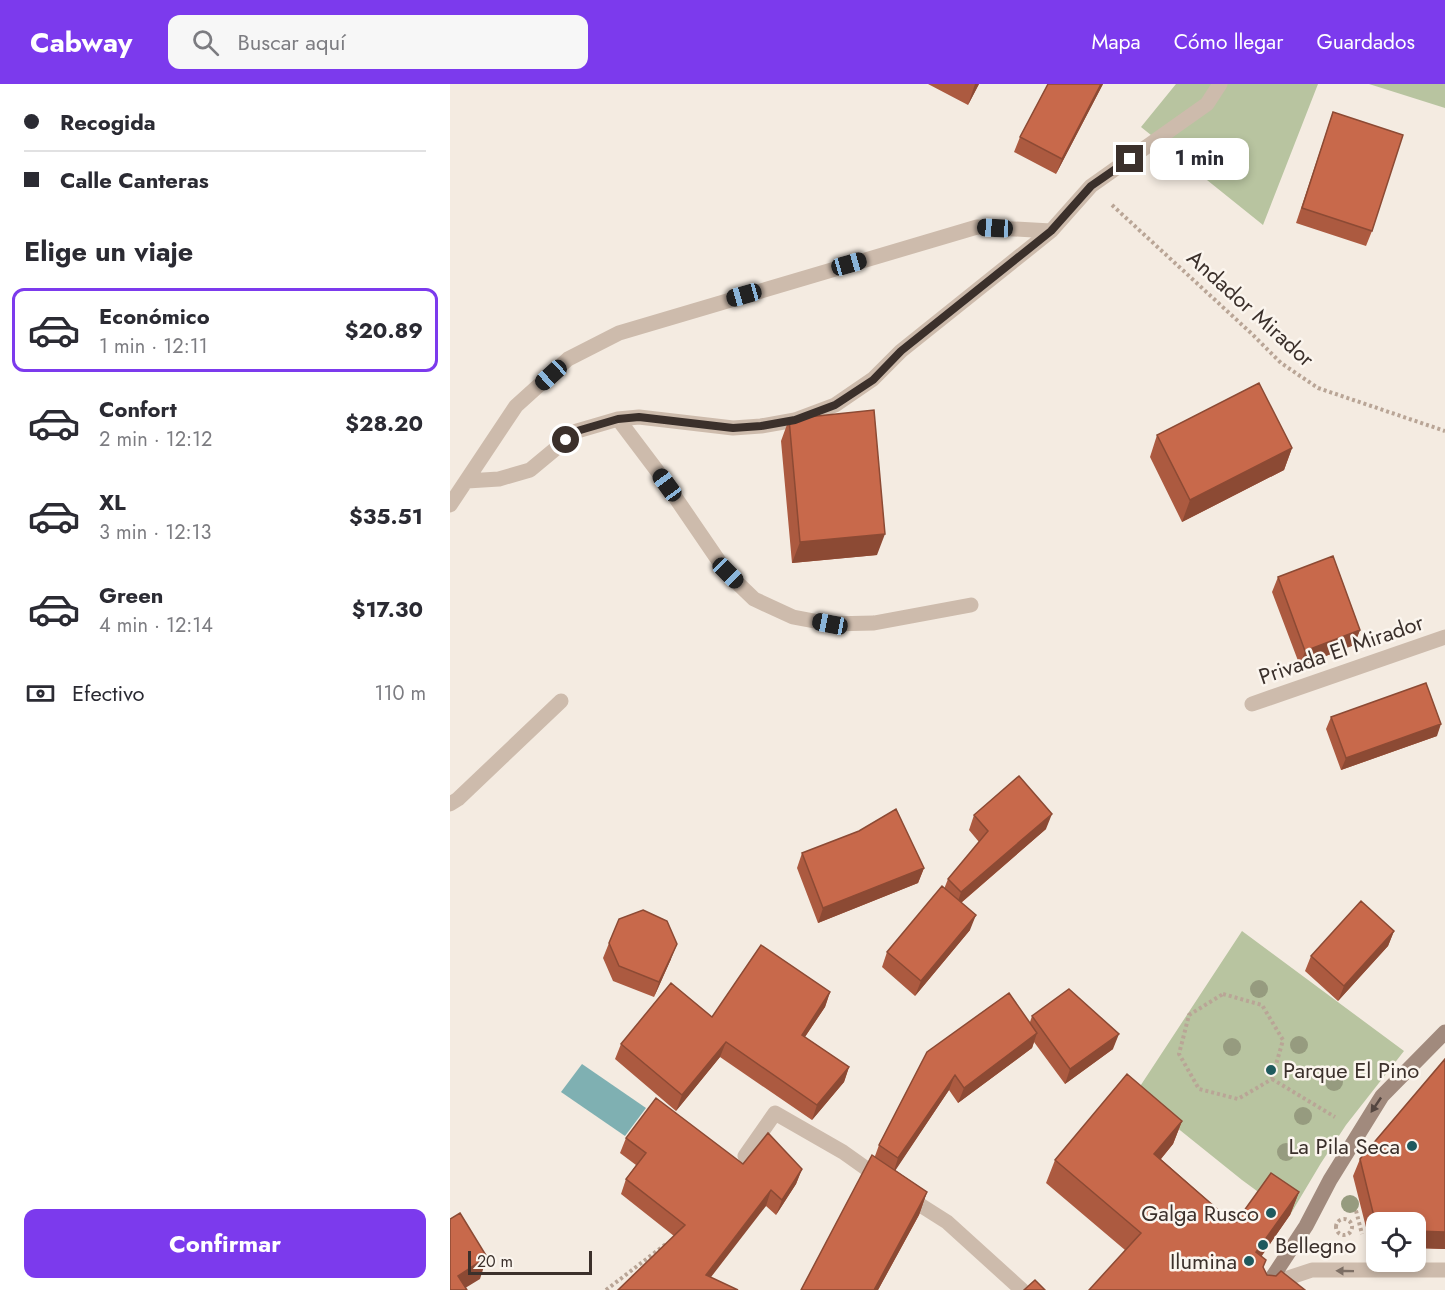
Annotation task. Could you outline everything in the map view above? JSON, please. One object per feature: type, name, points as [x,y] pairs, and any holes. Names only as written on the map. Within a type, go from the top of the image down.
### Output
[{"type":"street","points":[[466,482],[499,478],[530,470],[577,431],[618,419],[639,417],[733,428],[795,420],[835,405],[873,380],[901,351],[1051,231],[1091,186],[1207,104],[1220,84]]},
{"type":"street","points":[[450,505],[516,406],[568,359],[619,333],[976,227],[1051,231]]},
{"type":"street","points":[[618,419],[728,573],[754,599],[793,616],[830,624],[874,623],[971,605]]},
{"type":"street","name":"Privada El Mirador","points":[[1252,704],[1445,637]]},
{"type":"street","points":[[450,804],[458,799],[561,700]]},
{"type":"street","points":[[1267,1287],[1306,1226],[1358,1132],[1382,1096],[1445,1032]]},
{"type":"street","points":[[745,1156],[775,1113],[843,1152],[946,1222],[1022,1290]]},
{"type":"street","points":[[1267,1287],[1312,1270],[1445,1270]]},
{"type":"path","name":"Andador Mirador","points":[[1091,186],[1281,363],[1318,388],[1445,431]]},
{"type":"path","points":[[1223,994],[1262,1005],[1283,1040],[1272,1078],[1238,1099],[1199,1089],[1179,1054],[1189,1015],[1223,994]]},
{"type":"path","points":[[1272,1078],[1358,1132]]},
{"type":"path","points":[[1346,1219],[1352,1228],[1345,1236],[1336,1230],[1336,1224],[1346,1219]]},
{"type":"path","points":[[1352,1228],[1360,1227]]},
{"type":"path","points":[[606,1290],[671,1240]]},
{"type":"green space","points":[[1176,84],[1318,84],[1263,225],[1141,127]]},
{"type":"green space","points":[[1369,84],[1445,84],[1445,108]]},
{"type":"green space","name":"Parque El Pino","points":[[1242,931],[1404,1051],[1346,1125],[1290,1215],[1242,1180],[1135,1094]]},
{"type":"water","points":[[582,1064],[646,1108],[625,1136],[561,1092]]},
{"type":"building","points":[[1048,84],[1101,84],[1062,159],[1020,137]]},
{"type":"building","points":[[1333,112],[1403,135],[1372,231],[1302,208]]},
{"type":"building","points":[[1259,383],[1292,448],[1190,500],[1157,435]]},
{"type":"building","points":[[874,410],[885,534],[800,542],[789,419]]},
{"type":"building","points":[[1333,556],[1360,630],[1305,651],[1278,577]]},
{"type":"building","points":[[1426,683],[1441,724],[1346,758],[1331,717]]},
{"type":"building","points":[[1019,776],[1052,814],[961,892],[948,879],[988,831],[974,815]]},
{"type":"building","points":[[896,809],[924,868],[823,908],[802,853],[859,831]]},
{"type":"building","points":[[942,886],[976,915],[921,981],[887,952]]},
{"type":"building","points":[[1361,901],[1394,931],[1344,986],[1311,956]]},
{"type":"building","points":[[643,910],[667,921],[677,944],[659,982],[619,966],[609,943],[619,919]]},
{"type":"building","points":[[761,945],[830,992],[802,1035],[849,1067],[817,1105],[726,1042],[682,1095],[621,1044],[671,983],[712,1017]]},
{"type":"building","points":[[1069,989],[1119,1034],[1070,1069],[1032,1016]]},
{"type":"building","points":[[1009,993],[1037,1033],[964,1088],[955,1075],[898,1158],[879,1145],[927,1052]]},
{"type":"building","name":"La Pila Seca","points":[[1445,1059],[1445,1232],[1426,1231],[1426,1212],[1373,1212],[1360,1159]]},
{"type":"building","points":[[1127,1074],[1182,1121],[1154,1154],[1230,1220],[1236,1222],[1271,1173],[1299,1192],[1256,1252],[1266,1260],[1263,1267],[1267,1275],[1276,1276],[1281,1271],[1305,1290],[1089,1290],[1141,1233],[1055,1160]]},
{"type":"building","points":[[656,1098],[743,1164],[768,1133],[802,1169],[782,1200],[771,1190],[706,1275],[738,1290],[618,1290],[685,1225],[626,1179],[646,1153],[626,1138]]},
{"type":"building","points":[[872,1155],[927,1192],[874,1290],[801,1290]]},
{"type":"building","points":[[460,1213],[487,1257],[458,1276],[467,1290],[450,1290],[450,1219]]},
{"type":"building","points":[[1035,1280],[1045,1290],[1024,1290]]},
{"type":"place","name":"Parque El Pino","points":[[1271,1070]]},
{"type":"place","name":"La Pila Seca","points":[[1412,1146]]},
{"type":"place","name":"Galga Rusco","points":[[1271,1213]]},
{"type":"place","name":"Bellegno","points":[[1263,1245]]},
{"type":"place","name":"Ilumina","points":[[1249,1261]]},
{"type":"route","points":[[566,440],[577,431],[618,419],[639,417],[733,428],[795,420],[835,405],[873,380],[901,351],[1051,231],[1091,186],[1130,159]]}]
